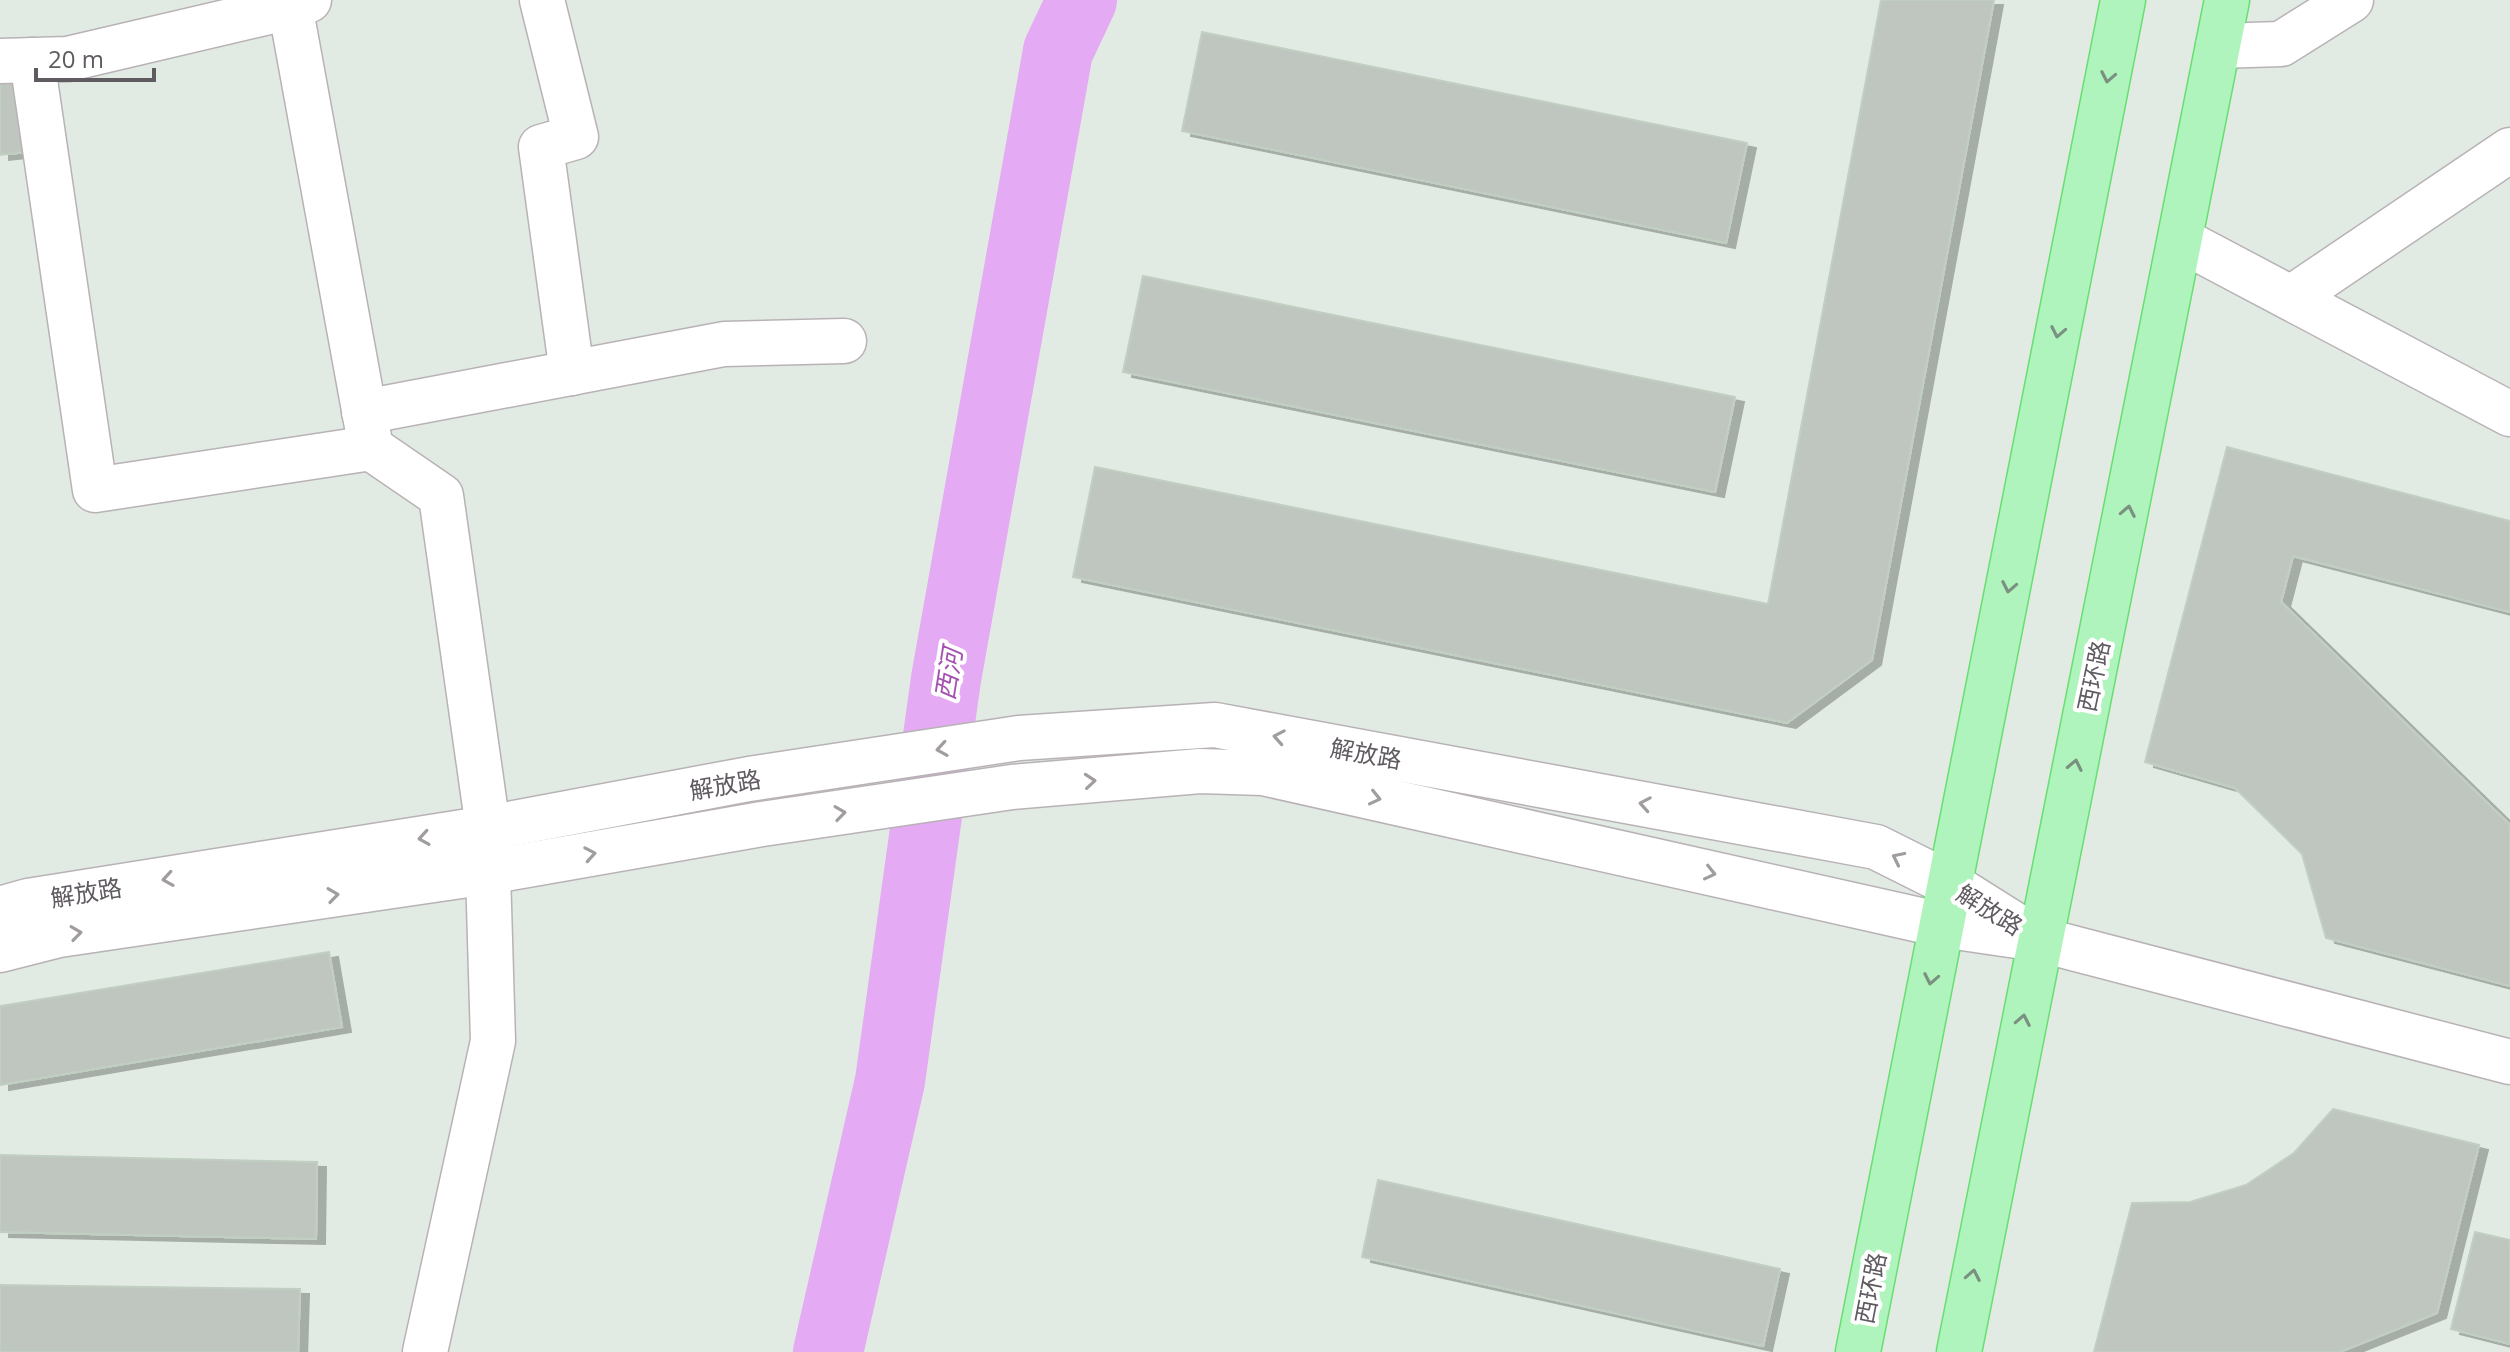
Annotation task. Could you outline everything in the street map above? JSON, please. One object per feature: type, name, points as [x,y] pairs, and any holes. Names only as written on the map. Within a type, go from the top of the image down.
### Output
[{"type":"main road","name":"西环路","points":[[1858,1352],[2123,0]]},
{"type":"main road","name":"西环路","points":[[1959,1352],[2038,939],[2126,521],[2227,0]]},
{"type":"street","points":[[542,0],[576,137],[541,147],[572,373]]},
{"type":"street","points":[[2218,46],[2281,44],[2351,0]]},
{"type":"street","points":[[488,828],[441,496],[367,430],[296,2],[68,59],[16,61],[95,490],[367,430],[572,373],[724,344],[844,341]]},
{"type":"street","points":[[2291,298],[2510,150]]},
{"type":"street","points":[[2181,240],[2510,414]]},
{"type":"street","name":"解放路","points":[[0,909],[44,899],[488,828],[749,779],[1019,738],[1215,725],[1876,847],[1946,905]]},
{"type":"street","name":"解放路","points":[[0,950],[59,935],[488,872],[762,824],[1012,787],[1200,771],[1263,773],[1946,905],[2038,939],[2510,1062]]},
{"type":"street","points":[[425,1352],[493,1041],[488,872]]},
{"type":"building","points":[[1881,0],[1994,0],[1872,660],[1787,723],[1073,577],[1095,467],[1768,604]]},
{"type":"building","points":[[1202,32],[1747,143],[1726,243],[1182,131]]},
{"type":"building","points":[[25,72],[35,151],[0,155],[0,75]]},
{"type":"building","points":[[1143,276],[1735,397],[1715,492],[1123,372]]},
{"type":"building","points":[[2227,447],[2510,521],[2510,612],[2293,556],[2281,602],[2510,825],[2510,986],[2326,938],[2302,854],[2235,788],[2145,762]]},
{"type":"building","points":[[329,952],[342,1027],[0,1085],[0,1006]]},
{"type":"building","points":[[2333,1109],[2479,1145],[2437,1313],[2340,1352],[2094,1352],[2132,1203],[2190,1202],[2246,1185],[2294,1153]]},
{"type":"building","points":[[0,1155],[317,1162],[316,1239],[0,1232]]},
{"type":"building","points":[[1378,1180],[1780,1269],[1763,1346],[1362,1257]]},
{"type":"building","points":[[2475,1232],[2510,1240],[2510,1344],[2451,1329]]},
{"type":"building","points":[[0,1285],[300,1289],[298,1352],[0,1352]]},
{"type":"waterway","name":"西河","points":[[828,1352],[890,1081],[946,679],[1058,51],[1082,0]]}]
